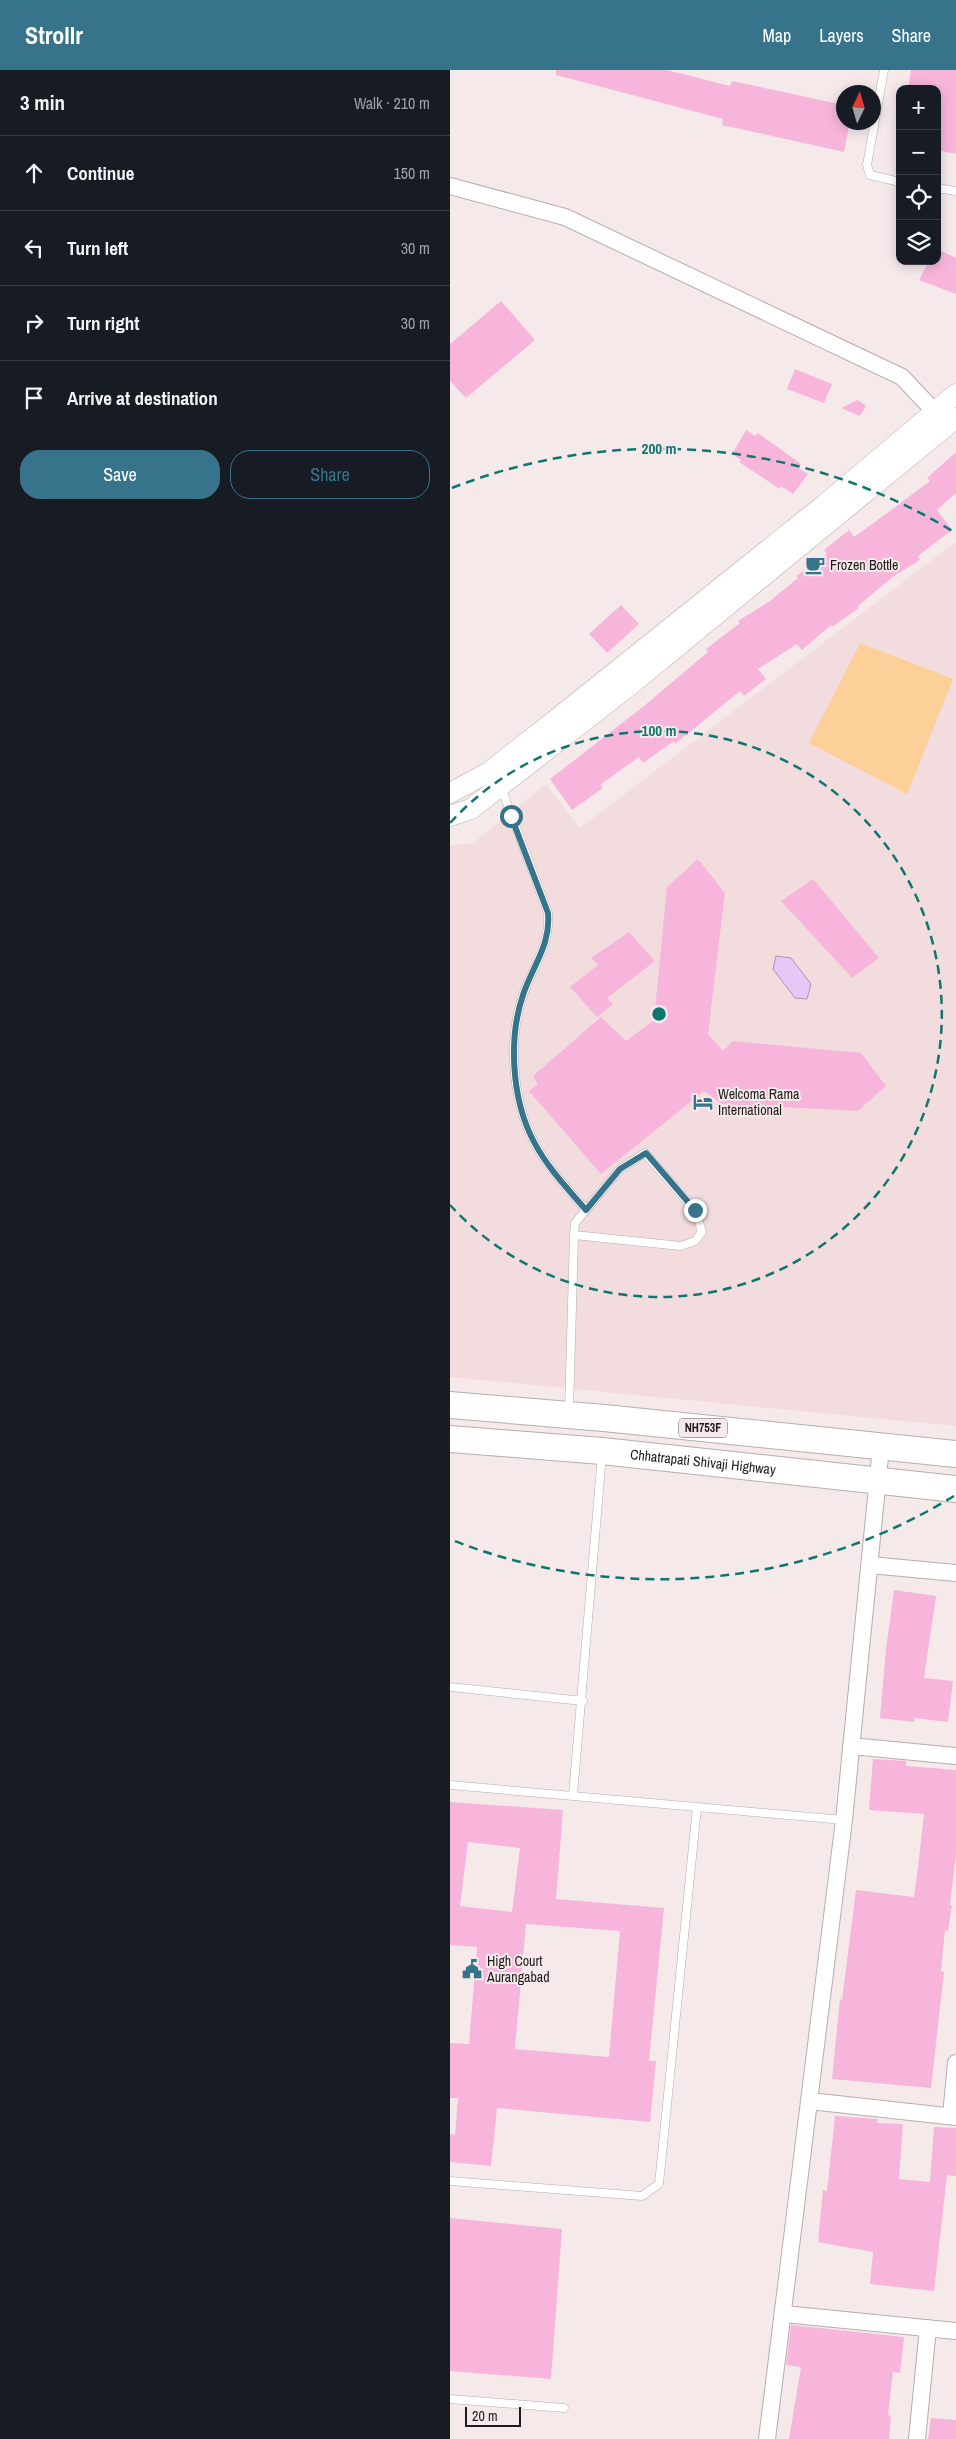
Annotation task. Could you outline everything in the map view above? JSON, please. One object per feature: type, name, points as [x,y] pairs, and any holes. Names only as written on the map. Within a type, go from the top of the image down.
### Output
[{"type":"highway","name":"NH753F","points":[[450,1406],[956,1454]]},
{"type":"highway","name":"Chhatrapati Shivaji Highway","points":[[450,1439],[602,1451],[956,1489]]},
{"type":"street","points":[[450,186],[574,221],[902,377],[934,411],[955,419]]},
{"type":"street","points":[[450,816],[471,809],[500,786],[678,634],[824,505],[956,394]]},
{"type":"street","points":[[450,793],[489,772],[678,634],[955,419]]},
{"type":"street","points":[[767,2439],[844,1820],[882,1447]]},
{"type":"street","points":[[870,1565],[956,1573]]},
{"type":"street","points":[[852,1746],[956,1756]]},
{"type":"street","points":[[810,2101],[954,2117],[956,2063]]},
{"type":"street","points":[[784,2314],[956,2331]]},
{"type":"street","points":[[917,2439],[928,2328]]},
{"type":"lane","points":[[884,70],[867,166],[870,176],[896,181]]},
{"type":"lane","points":[[941,189],[956,191]]},
{"type":"lane","points":[[500,786],[548,913],[550,929],[546,944],[522,996],[517,1021],[514,1056],[523,1115],[532,1140],[546,1163],[586,1210]]},
{"type":"lane","points":[[569,1416],[574,1235],[575,1223],[620,1169],[646,1153],[695,1210],[702,1232],[695,1241],[681,1246],[574,1235]]},
{"type":"lane","points":[[573,1795],[583,1701],[602,1451]]},
{"type":"lane","points":[[450,1687],[583,1701]]},
{"type":"lane","points":[[450,1785],[844,1820]]},
{"type":"lane","points":[[450,2181],[642,2196],[659,2184],[697,1807]]},
{"type":"lane","points":[[450,2399],[564,2408]]},
{"type":"shaded area","name":"Welcoma Rama International","points":[[956,542],[956,1426],[450,1377],[450,845],[472,844],[546,784],[580,828]]},
{"type":"shaded area","points":[[860,643],[953,679],[907,794],[809,743]]},
{"type":"shaded area","points":[[776,956],[791,958],[811,984],[807,999],[795,998],[773,969]]},
{"type":"building","points":[[556,70],[667,70],[730,86],[732,81],[836,103],[836,130],[848,130],[844,152],[722,125],[723,119],[556,75]]},
{"type":"building","points":[[911,70],[956,70],[956,154],[941,151],[941,85],[909,85]]},
{"type":"building","points":[[941,251],[956,258],[956,294],[919,280],[927,265],[941,265]]},
{"type":"building","points":[[501,301],[535,340],[466,398],[450,381],[450,344]]},
{"type":"building","points":[[795,369],[832,384],[824,403],[787,389]]},
{"type":"building","points":[[858,400],[866,406],[860,416],[841,408]]},
{"type":"building","points":[[746,430],[755,436],[758,433],[801,464],[798,468],[808,474],[793,494],[781,486],[780,489],[739,462],[741,460],[732,454]]},
{"type":"building","points":[[956,452],[956,493],[937,510],[952,530],[918,556],[920,560],[894,576],[858,606],[859,608],[832,627],[831,625],[802,650],[797,644],[758,669],[766,679],[744,696],[740,691],[675,744],[674,741],[643,763],[639,757],[600,785],[603,788],[572,810],[550,779],[644,706],[708,652],[706,649],[740,623],[738,621],[770,601],[798,578],[796,576],[827,554],[824,550],[849,530],[854,537],[886,514],[930,481],[927,478]]},
{"type":"building","points":[[621,605],[639,624],[607,653],[589,634]]},
{"type":"building","points":[[698,859],[725,893],[708,1034],[723,1051],[733,1041],[861,1053],[886,1086],[858,1111],[722,1104],[704,1091],[601,1174],[529,1091],[538,1084],[533,1076],[601,1017],[626,1041],[654,1020],[667,887]]},
{"type":"building","points":[[813,879],[879,958],[852,978],[781,901]]},
{"type":"building","points":[[629,932],[655,961],[607,998],[613,1004],[597,1017],[570,987],[598,965],[591,958]]},
{"type":"building","points":[[894,1590],[936,1596],[924,1678],[953,1681],[948,1722],[914,1718],[914,1722],[880,1718],[886,1649]]},
{"type":"building","points":[[873,1759],[906,1761],[906,1766],[956,1770],[956,1854],[950,1905],[952,1905],[948,1931],[945,1930],[941,1971],[944,1972],[931,2088],[832,2079],[840,1999],[842,2000],[856,1890],[914,1897],[919,1859],[924,1814],[869,1810]]},
{"type":"building","points":[[450,1802],[563,1810],[556,1899],[664,1908],[649,2061],[656,2061],[650,2122],[497,2108],[491,2166],[450,2162],[450,2134],[455,2135],[458,2098],[450,2098],[450,2043],[469,2044],[477,1947],[450,1945]],"holes":[[[468,1842],[520,1848],[512,1912],[460,1906]],[[526,1924],[620,1931],[609,2057],[515,2049]]]},
{"type":"building","points":[[835,2116],[878,2119],[877,2123],[903,2124],[899,2179],[930,2182],[934,2127],[956,2128],[956,2176],[947,2175],[934,2291],[870,2284],[873,2252],[818,2242],[823,2190],[827,2191]]},
{"type":"building","points":[[450,2218],[562,2229],[551,2379],[450,2371]]},
{"type":"building","points":[[791,2325],[904,2337],[900,2373],[893,2372],[888,2415],[891,2416],[889,2439],[789,2439],[801,2367],[786,2365]]},
{"type":"building","points":[[931,2418],[956,2420],[956,2439],[928,2439]]},
{"type":"place","name":"Frozen Bottle","points":[[815,565]]},
{"type":"place","name":"Welcoma Rama International","points":[[703,1102]]},
{"type":"place","name":"High Court Aurangabad","points":[[472,1969]]},
{"type":"route","points":[[511,816],[548,913],[550,929],[546,944],[522,996],[517,1021],[514,1056],[523,1115],[532,1140],[546,1163],[586,1210],[620,1169],[646,1153],[695,1210]]}]
